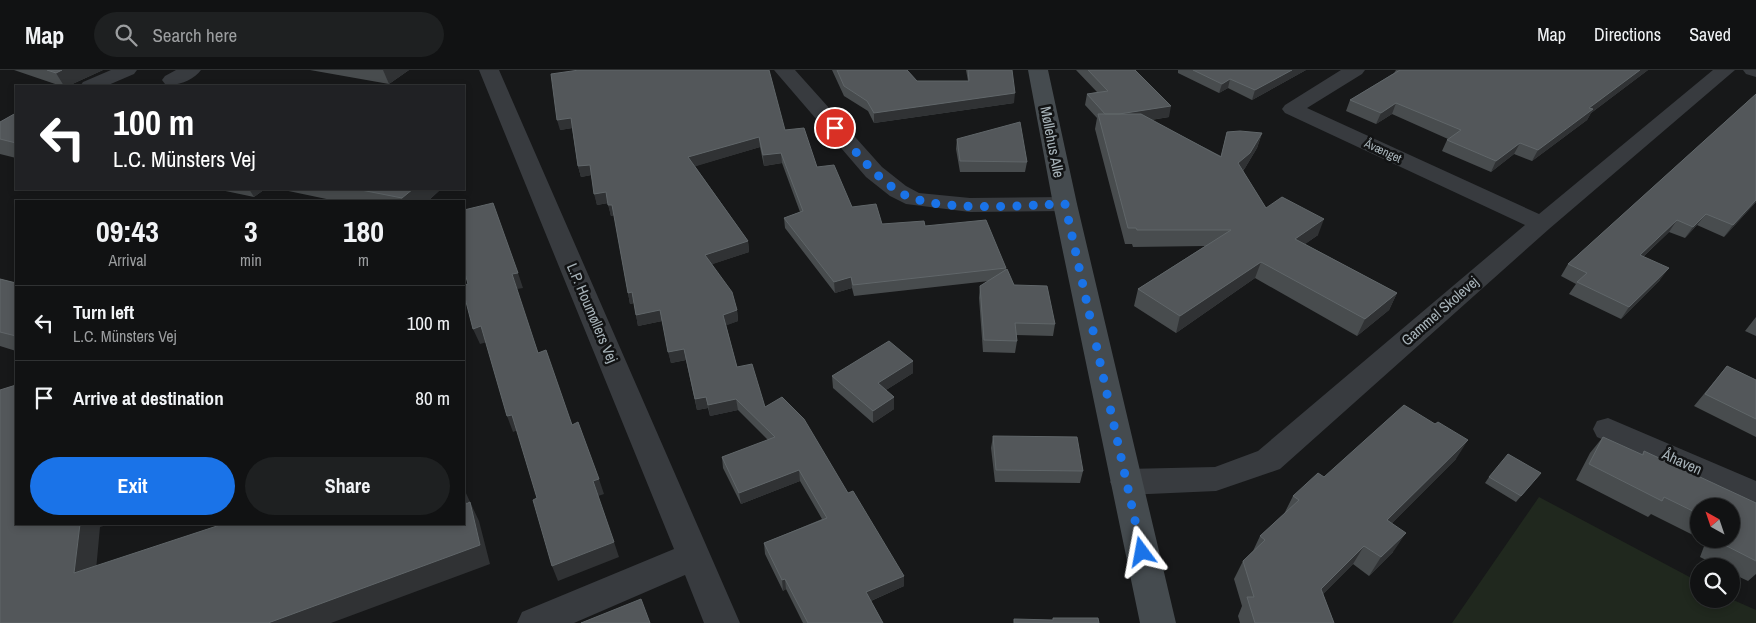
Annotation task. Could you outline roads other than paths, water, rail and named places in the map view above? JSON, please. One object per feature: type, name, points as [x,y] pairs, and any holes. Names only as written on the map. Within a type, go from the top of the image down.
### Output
[{"type":"street","points":[[92,85],[127,70]]},
{"type":"street","points":[[172,80],[191,70]]},
{"type":"street","name":"L.P. Houmøllers Vej","points":[[489,70],[722,623]]},
{"type":"street","points":[[784,70],[874,172],[898,192],[914,200],[970,205],[1065,204]]},
{"type":"street","name":"Møllehus Alle","points":[[1038,70],[1065,204],[1158,623]]},
{"type":"street","name":"Åvænget","points":[[1355,70],[1292,109],[1541,224]]},
{"type":"street","name":"Gammel Skolevej","points":[[1126,482],[1216,479],[1269,460],[1541,224],[1725,70]]},
{"type":"street","name":"Åhaven","points":[[1608,428],[1756,495]]},
{"type":"street","points":[[535,623],[694,556]]}]
